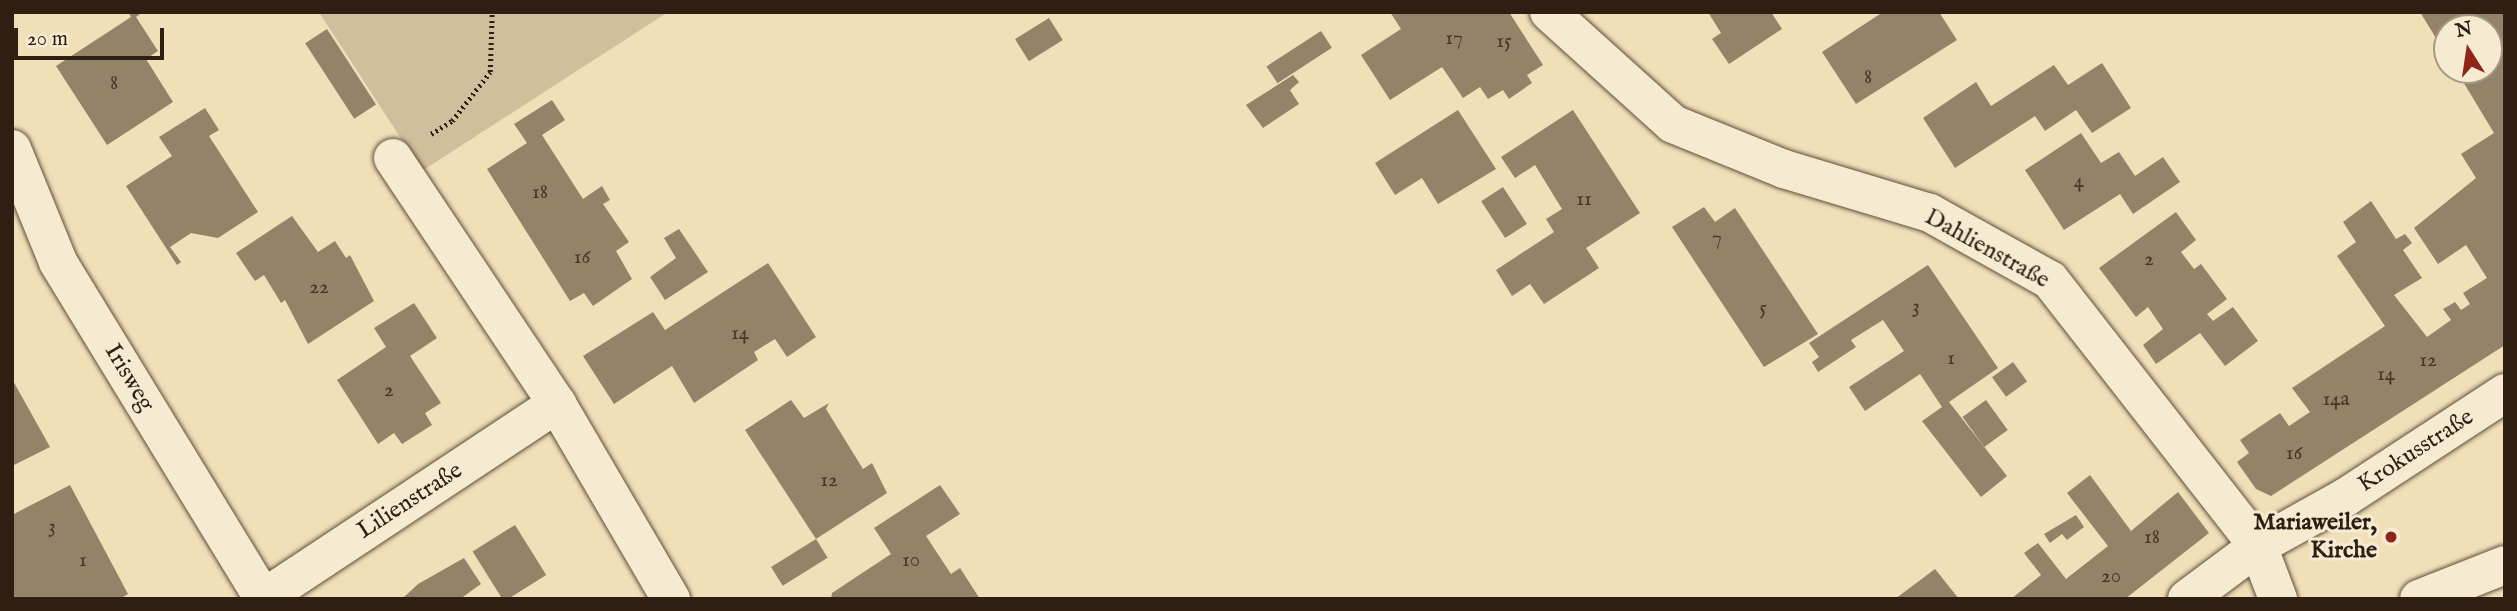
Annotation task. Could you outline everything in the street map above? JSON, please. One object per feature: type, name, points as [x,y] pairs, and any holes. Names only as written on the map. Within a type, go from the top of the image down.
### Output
[{"type":"street","name":"Dahlienstraße","points":[[1549,12],[1673,124],[1784,169],[1930,213],[2050,279],[2258,546],[2278,599]]},
{"type":"street","name":"Irisweg","points":[[12,149],[58,262],[263,598]]},
{"type":"street","points":[[393,158],[557,404],[671,599]]},
{"type":"street","name":"Krokusstraße","points":[[2187,599],[2258,546],[2346,497],[2505,393]]},
{"type":"street","name":"Lilienstraße","points":[[263,598],[557,404]]},
{"type":"street","points":[[2419,599],[2505,565]]},
{"type":"path","points":[[393,158],[452,121],[490,72],[492,12]]},
{"type":"shaded area","points":[[319,12],[668,12],[422,171]]},
{"type":"building","points":[[128,12],[143,12],[136,17],[158,51],[146,59],[173,102],[107,145],[56,66],[131,17]]},
{"type":"building","points":[[1390,12],[1509,12],[1543,65],[1527,75],[1532,83],[1509,99],[1503,90],[1488,99],[1480,87],[1463,98],[1442,67],[1390,100],[1361,55],[1401,29]]},
{"type":"building","points":[[1708,12],[1771,12],[1782,29],[1729,64],[1712,39],[1721,33]]},
{"type":"building","points":[[1883,12],[1939,12],[1957,40],[1856,104],[1822,52]]},
{"type":"building","points":[[2420,12],[2505,12],[2505,345],[2271,496],[2256,489],[2237,462],[2249,453],[2240,440],[2280,413],[2289,426],[2310,412],[2292,388],[2385,326],[2337,256],[2356,242],[2343,222],[2371,201],[2396,239],[2405,234],[2412,243],[2403,250],[2422,278],[2394,295],[2427,337],[2451,320],[2443,309],[2455,302],[2461,310],[2470,304],[2463,293],[2487,278],[2466,245],[2438,264],[2414,228],[2476,178],[2461,154],[2494,133],[2464,84],[2503,84],[2503,14],[2433,14],[2433,33]]},
{"type":"building","points":[[1049,18],[1063,40],[1029,61],[1015,39]]},
{"type":"building","points":[[327,29],[376,104],[354,119],[305,43]]},
{"type":"building","points":[[1321,31],[1332,48],[1277,83],[1266,66]]},
{"type":"building","points":[[2102,63],[2131,108],[2092,133],[2076,110],[2045,131],[2035,116],[1955,168],[1923,118],[1976,82],[1991,106],[2054,65],[2068,85]]},
{"type":"building","points":[[1293,75],[1299,82],[1290,90],[1299,104],[1263,128],[1246,105]]},
{"type":"building","points":[[552,100],[565,120],[542,135],[583,199],[602,186],[610,200],[603,204],[629,242],[616,251],[632,279],[593,306],[584,293],[570,301],[487,169],[527,143],[514,124]]},
{"type":"building","points":[[205,108],[219,130],[209,136],[258,212],[218,238],[191,233],[170,247],[181,262],[177,265],[126,186],[172,156],[159,137]]},
{"type":"building","points":[[1458,110],[1496,169],[1438,204],[1422,178],[1395,195],[1375,163]]},
{"type":"building","points":[[1573,110],[1640,213],[1586,248],[1599,268],[1544,304],[1530,284],[1512,296],[1496,270],[1554,232],[1546,219],[1562,209],[1535,165],[1515,178],[1501,157]]},
{"type":"building","points":[[2081,133],[2101,163],[2119,152],[2135,176],[2163,157],[2180,182],[2133,214],[2120,194],[2064,230],[2025,170]]},
{"type":"building","points":[[1503,187],[1527,224],[1505,238],[1481,201]]},
{"type":"building","points":[[1704,207],[1715,222],[1735,208],[1818,334],[1764,367],[1672,227]]},
{"type":"building","points":[[2176,212],[2196,240],[2181,252],[2194,269],[2201,264],[2227,299],[2207,314],[2213,321],[2233,307],[2258,341],[2225,366],[2200,333],[2156,364],[2143,345],[2163,329],[2148,307],[2136,317],[2099,268]]},
{"type":"building","points":[[292,216],[318,252],[335,241],[346,258],[350,255],[374,301],[308,344],[285,300],[281,303],[264,275],[255,281],[236,253]]},
{"type":"building","points":[[679,229],[708,272],[665,300],[650,277],[676,258],[664,238]]},
{"type":"building","points":[[768,263],[816,337],[787,357],[775,339],[754,352],[758,360],[694,403],[672,366],[614,404],[583,356],[653,312],[665,330]]},
{"type":"building","points":[[1928,265],[1998,368],[1949,402],[2007,476],[1981,497],[1922,421],[1942,407],[1920,374],[1865,411],[1849,387],[1904,351],[1883,320],[1851,340],[1856,347],[1818,372],[1812,362],[1819,357],[1809,343]]},
{"type":"building","points":[[414,303],[437,338],[410,356],[441,403],[425,413],[432,425],[402,444],[394,433],[378,444],[337,380],[386,347],[374,328]]},
{"type":"building","points":[[2013,362],[2027,381],[2006,397],[1992,377]]},
{"type":"building","points":[[12,379],[50,447],[12,466]]},
{"type":"building","points":[[791,400],[804,418],[829,403],[826,409],[863,469],[872,463],[887,493],[816,539],[745,430]]},
{"type":"building","points":[[1986,400],[2008,430],[1984,447],[1963,417]]},
{"type":"building","points":[[2090,475],[2131,531],[2178,492],[2209,533],[2125,599],[2011,599],[2041,575],[2024,553],[2038,543],[2066,579],[2108,546],[2067,493]]},
{"type":"building","points":[[70,485],[128,594],[120,599],[12,599],[12,515]]},
{"type":"building","points":[[940,485],[960,514],[926,536],[951,574],[960,568],[980,599],[831,599],[832,593],[891,554],[874,528]]},
{"type":"building","points":[[2076,515],[2084,527],[2067,540],[2062,534],[2050,543],[2044,534]]},
{"type":"building","points":[[515,525],[546,575],[508,599],[502,599],[473,551]]},
{"type":"building","points":[[816,539],[828,558],[783,586],[771,567]]},
{"type":"building","points":[[464,558],[481,584],[460,599],[402,599],[418,584]]},
{"type":"building","points":[[1935,569],[1959,599],[1895,599]]},
{"type":"place","name":"Mariaweiler, Kirche","points":[[2391,537]]}]
